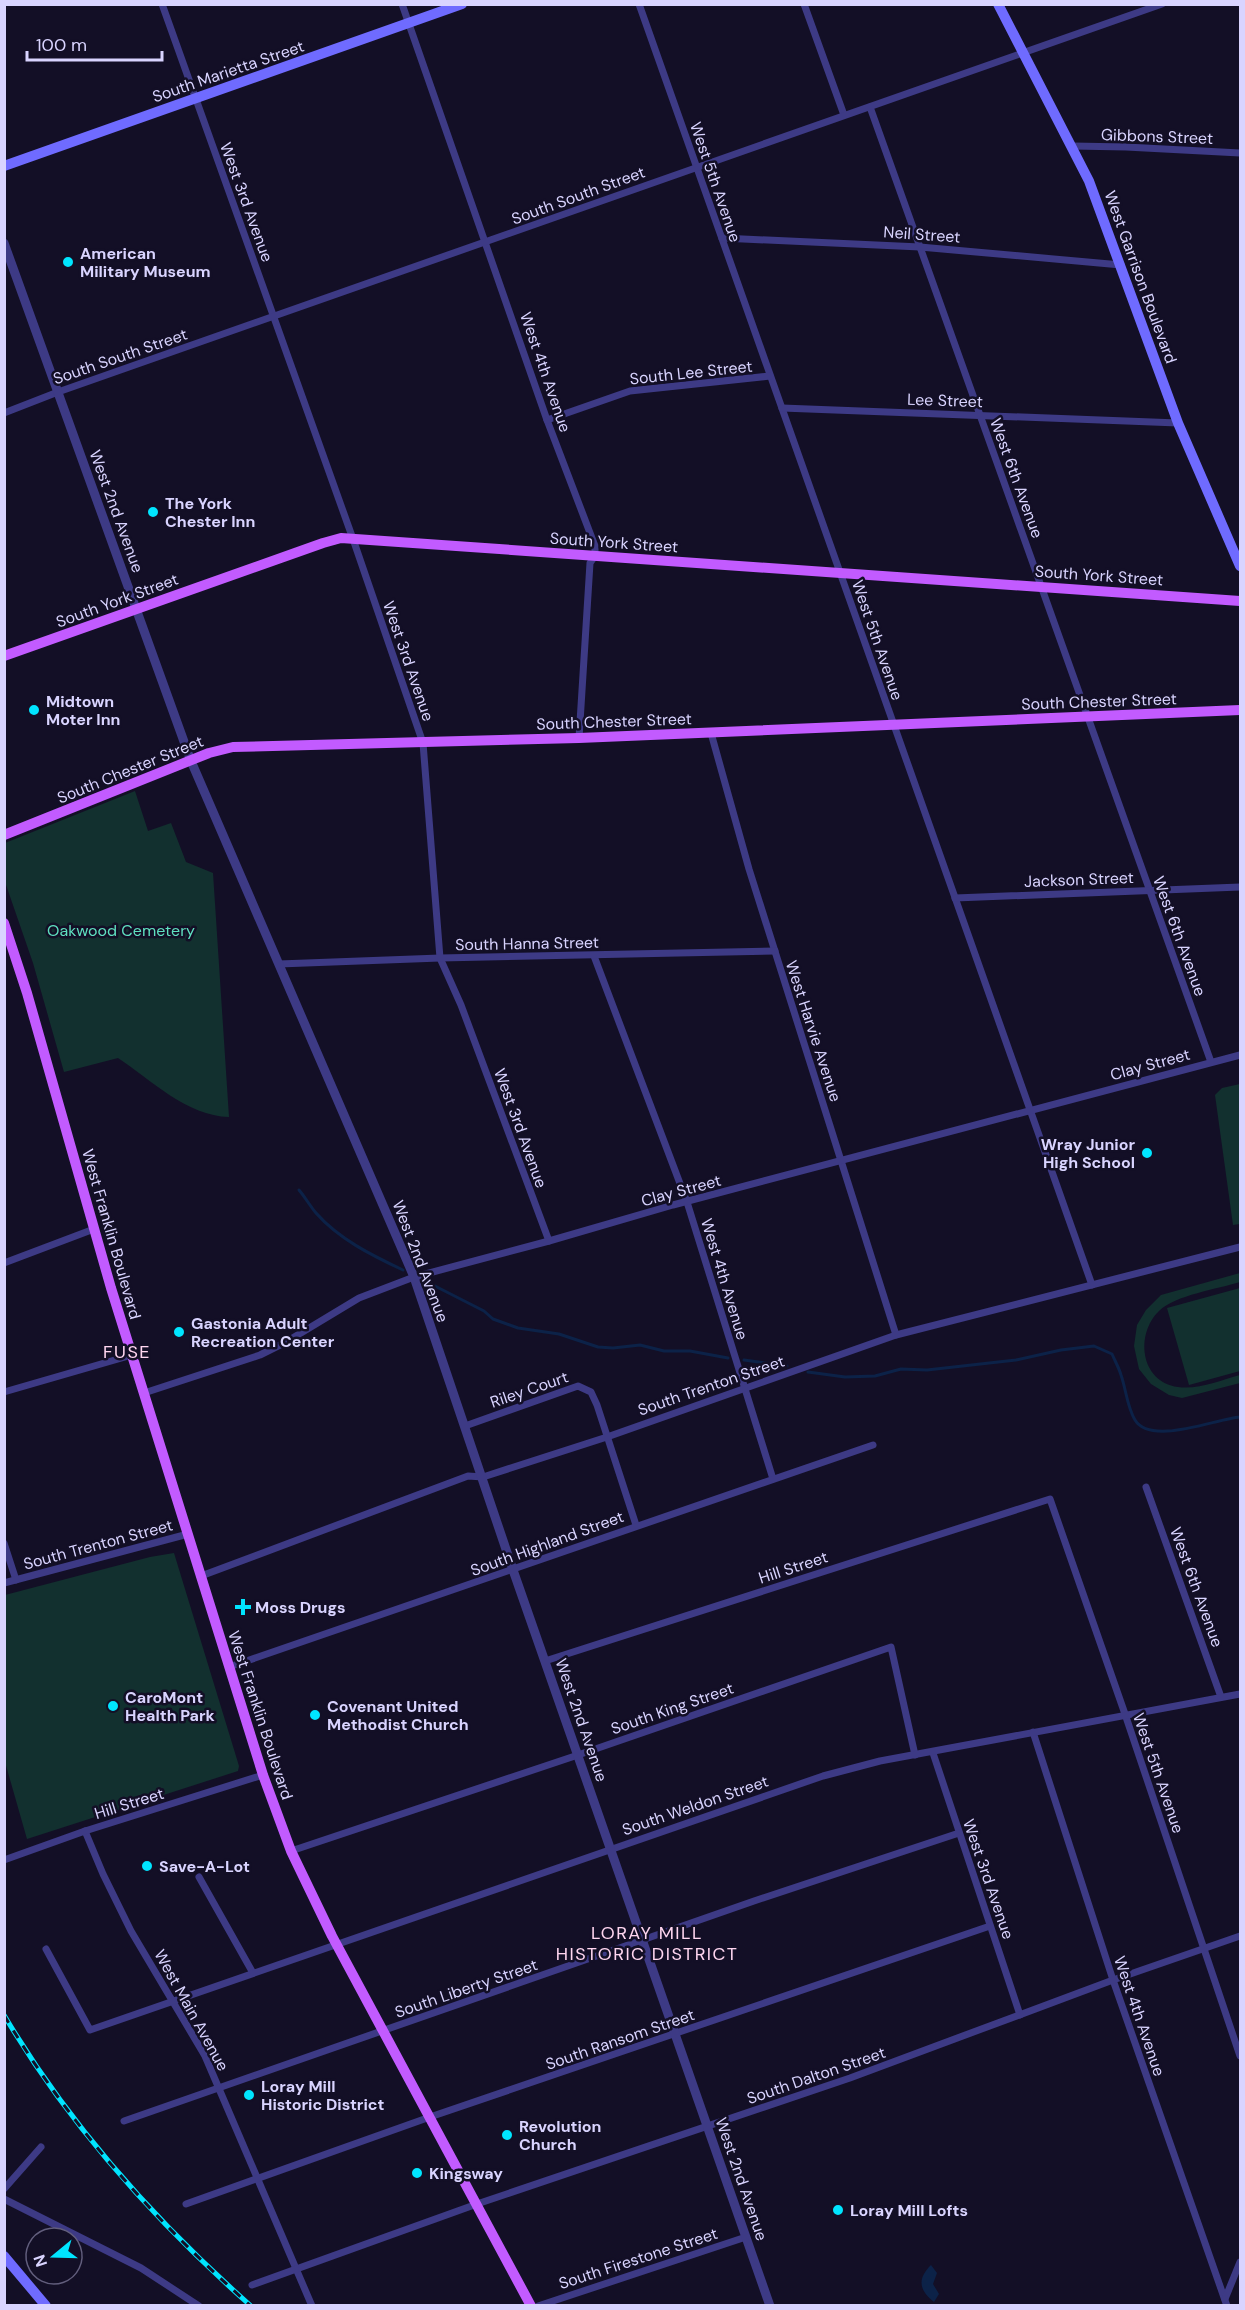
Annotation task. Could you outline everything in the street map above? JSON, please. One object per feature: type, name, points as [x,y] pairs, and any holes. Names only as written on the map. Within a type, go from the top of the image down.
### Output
[{"type":"main road","name":"South Marietta Street","points":[[4,166],[462,4]]},
{"type":"main road","name":"West Garrison Boulevard","points":[[998,4],[1073,147],[1096,198],[1178,423],[1240,566]]},
{"type":"main road","name":"South York Street","points":[[4,656],[341,538],[1240,600]]},
{"type":"main road","name":"South Chester Street","points":[[4,835],[216,751],[233,747],[579,738],[1240,710]]},
{"type":"main road","name":"West Franklin Boulevard","points":[[4,922],[27,993],[132,1355],[263,1775],[291,1851],[336,1944],[531,2306]]},
{"type":"main road","points":[[4,2256],[46,2306]]},
{"type":"street","name":"West 3rd Avenue","points":[[162,4],[353,538],[423,742],[440,958],[461,1005],[549,1241]]},
{"type":"street","name":"West 4th Avenue","points":[[402,4],[547,420],[595,546],[595,556],[590,563],[579,738]]},
{"type":"street","name":"West 5th Avenue","points":[[639,4],[1092,1285]]},
{"type":"street","points":[[804,4],[844,115]]},
{"type":"street","name":"South South Street","points":[[4,412],[1162,4]]},
{"type":"street","name":"West 6th Avenue","points":[[870,107],[1211,1062]]},
{"type":"street","name":"Gibbons Street","points":[[1073,147],[1126,147],[1240,153]]},
{"type":"street","name":"Neil Street","points":[[722,238],[920,247],[1121,265]]},
{"type":"street","name":"West 2nd Avenue","points":[[4,243],[191,761],[414,1277],[513,1570],[770,2306]]},
{"type":"street","name":"South Lee Street","points":[[547,420],[630,391],[770,376]]},
{"type":"street","name":"Lee Street","points":[[782,408],[1178,423]]},
{"type":"street","name":"West Harvie Avenue","points":[[711,733],[749,869],[896,1335]]},
{"type":"street","name":"Jackson Street","points":[[955,898],[1240,888]]},
{"type":"street","name":"South Hanna Street","points":[[279,964],[775,951]]},
{"type":"street","name":"West 4th Avenue","points":[[594,956],[687,1202],[774,1479]]},
{"type":"street","name":"Clay Street","points":[[144,1393],[260,1355],[359,1298],[414,1277],[1240,1055]]},
{"type":"street","points":[[4,1263],[94,1229]]},
{"type":"street","name":"South Trenton Street","points":[[201,1576],[468,1476],[483,1477],[607,1437],[896,1335],[1240,1247]]},
{"type":"street","points":[[4,1392],[132,1355]]},
{"type":"street","name":"Riley Court","points":[[465,1426],[578,1386],[591,1392],[607,1437]]},
{"type":"street","points":[[607,1437],[636,1525]]},
{"type":"street","name":"South Highland Street","points":[[229,1666],[873,1445]]},
{"type":"street","name":"West 6th Avenue","points":[[1146,1487],[1221,1697]]},
{"type":"street","name":"West 5th Avenue","points":[[1050,1499],[1240,2056]]},
{"type":"street","name":"Hill Street","points":[[545,1661],[1050,1499]]},
{"type":"street","name":"South Trenton Street","points":[[4,1583],[188,1534]]},
{"type":"street","points":[[4,1543],[16,1580]]},
{"type":"street","name":"South King Street","points":[[291,1851],[891,1647],[915,1755]]},
{"type":"street","name":"South Weldon Street","points":[[46,1949],[90,2030],[823,1776],[915,1755],[1240,1694]]},
{"type":"street","name":"West 4th Avenue","points":[[1033,1732],[1113,1980],[1225,2304]]},
{"type":"street","name":"West 3rd Avenue","points":[[933,1753],[1020,2015]]},
{"type":"street","name":"Hill Street","points":[[4,1860],[85,1831],[263,1775]]},
{"type":"street","name":"West Main Avenue","points":[[85,1831],[115,1899],[194,2034],[220,2087],[312,2306]]},
{"type":"street","name":"South Liberty Street","points":[[124,2121],[643,1942],[754,1901],[958,1833]]},
{"type":"street","points":[[199,1877],[253,1973]]},
{"type":"street","name":"South Ransom Street","points":[[186,2204],[990,1926]]},
{"type":"street","name":"South Dalton Street","points":[[252,2284],[477,2204],[872,2070],[1113,1980],[1240,1936]]},
{"type":"street","points":[[4,2189],[41,2147]]},
{"type":"street","points":[[4,2199],[141,2268],[199,2306]]},
{"type":"street","name":"South Firestone Street","points":[[538,2306],[746,2237]]},
{"type":"street","points":[[1225,2304],[1240,2262]]},
{"type":"green space","name":"Oakwood Cemetery","points":[[135,791],[148,831],[171,823],[186,862],[213,873],[229,1117],[214,1115],[184,1104],[118,1058],[64,1072],[33,963],[5,882],[5,843]]},
{"type":"green space","points":[[1240,1084],[1240,1224],[1233,1225],[1215,1095],[1222,1088]]},
{"type":"green space","points":[[1240,1273],[1240,1282],[1166,1305],[1151,1321],[1144,1344],[1149,1367],[1165,1383],[1186,1388],[1240,1375],[1240,1383],[1182,1398],[1169,1395],[1151,1384],[1139,1369],[1134,1346],[1137,1325],[1146,1310],[1161,1295]]},
{"type":"green space","points":[[1240,1288],[1240,1371],[1189,1385],[1167,1308]]},
{"type":"green space","name":"CaroMont Health Park","points":[[174,1553],[239,1766],[238,1771],[27,1839],[5,1762],[5,1595],[150,1557]]},
{"type":"water","points":[[931,2265],[937,2273],[933,2284],[939,2294],[934,2302],[925,2293],[922,2284],[923,2275]]},
{"type":"waterway","points":[[299,1190],[316,1213],[345,1239],[403,1270]]},
{"type":"waterway","points":[[429,1283],[484,1311],[493,1319],[518,1328],[559,1334],[598,1347],[640,1345],[664,1351],[690,1351],[728,1358]]},
{"type":"waterway","points":[[808,1372],[845,1377],[875,1376],[901,1369],[927,1370],[1016,1360],[1061,1350],[1094,1346],[1112,1354],[1120,1372],[1132,1415],[1143,1427],[1155,1431],[1169,1431],[1240,1417]]},
{"type":"waterway","points":[[744,1360],[787,1366]]},
{"type":"railway","points":[[4,2015],[29,2056],[57,2095],[116,2170],[181,2240],[251,2306]]},
{"type":"place","name":"American Military Museum","points":[[68,262]]},
{"type":"place","name":"The York Chester Inn","points":[[153,512]]},
{"type":"place","name":"Midtown Moter Inn","points":[[34,710]]},
{"type":"place","name":"Wray Junior High School","points":[[1147,1153]]},
{"type":"place","name":"Gastonia Adult Recreation Center","points":[[179,1332]]},
{"type":"place","name":"Moss Drugs","points":[[243,1607]]},
{"type":"place","name":"CaroMont Health Park","points":[[113,1706]]},
{"type":"place","name":"Covenant United Methodist Church","points":[[315,1715]]},
{"type":"place","name":"Save-A-Lot","points":[[147,1866]]},
{"type":"place","name":"Loray Mill Historic District","points":[[249,2095]]},
{"type":"place","name":"Revolution Church","points":[[507,2135]]},
{"type":"place","name":"Kingsway","points":[[417,2173]]},
{"type":"place","name":"Loray Mill Lofts","points":[[838,2210]]},
{"type":"district","name":"FUSE","points":[[127,1352]]},
{"type":"district","name":"LORAY MILL HISTORIC DISTRICT","points":[[647,1943]]}]
